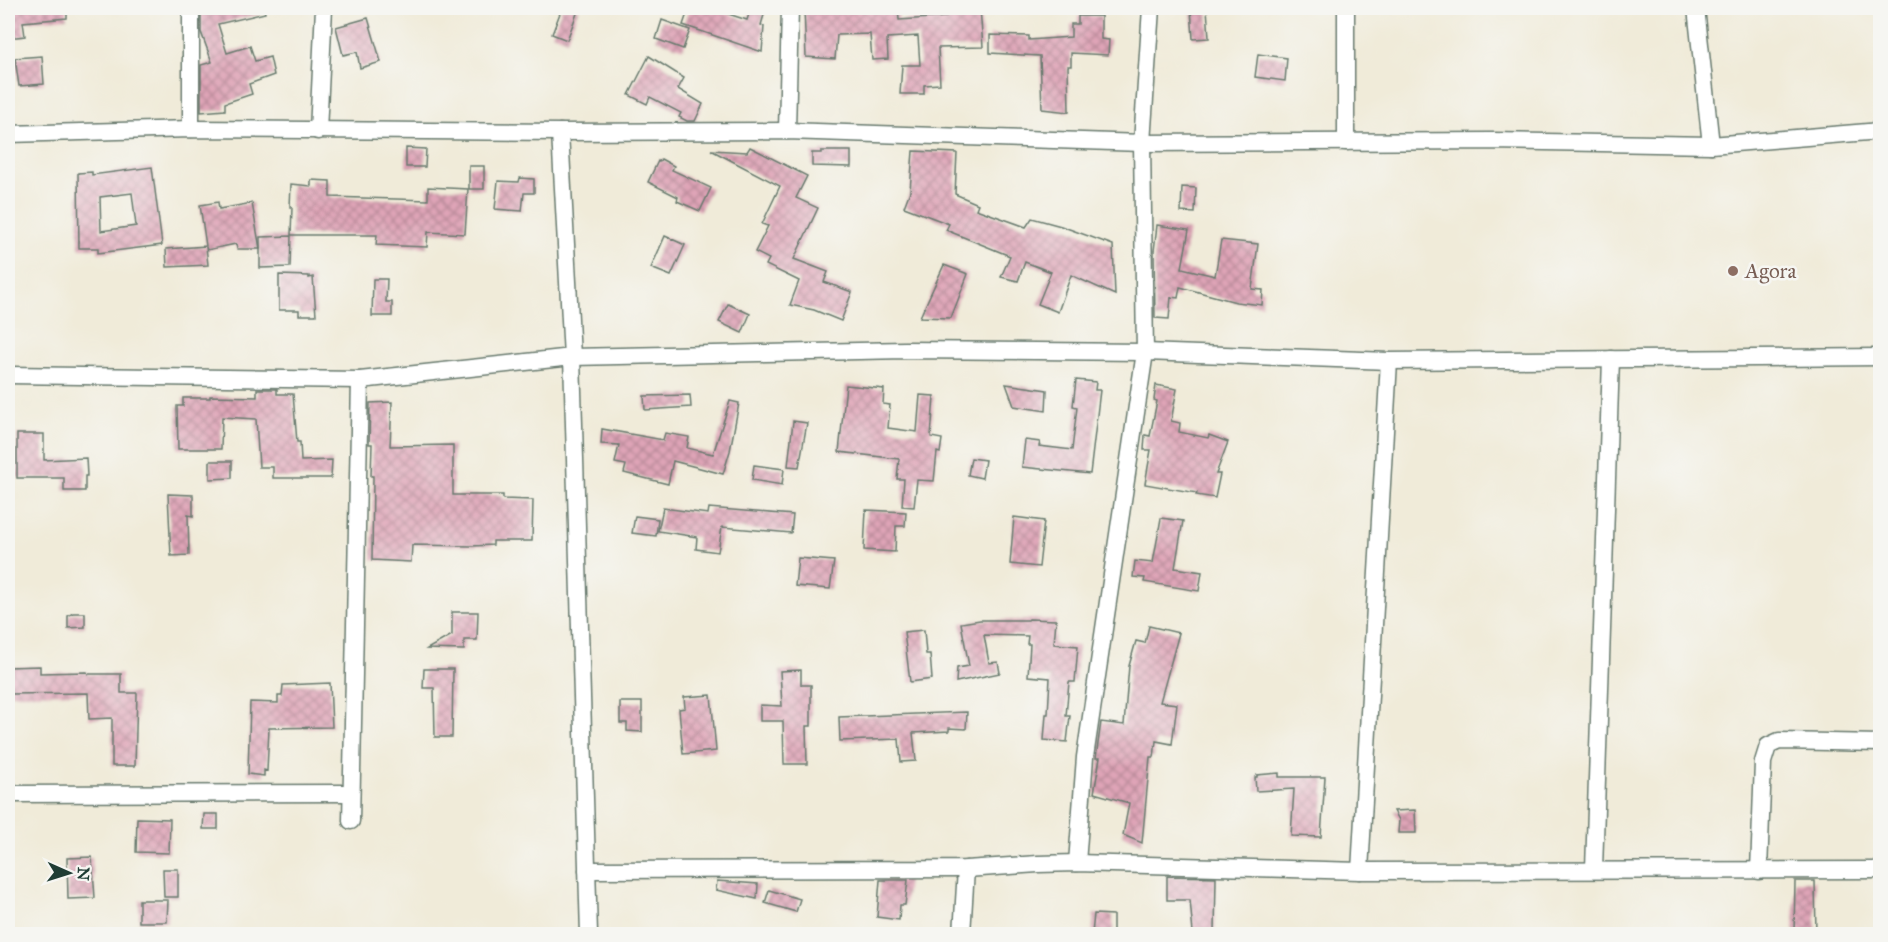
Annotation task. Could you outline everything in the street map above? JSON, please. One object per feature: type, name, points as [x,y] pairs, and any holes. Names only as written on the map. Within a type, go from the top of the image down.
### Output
[{"type":"street","points":[[190,8],[191,129]]},
{"type":"street","points":[[318,131],[324,8]]},
{"type":"street","points":[[787,131],[790,8]]},
{"type":"street","points":[[1077,863],[1085,757],[1145,352],[1143,144],[1151,8]]},
{"type":"street","points":[[1346,8],[1346,142]]},
{"type":"street","points":[[1696,8],[1711,145]]},
{"type":"street","points":[[8,134],[191,129],[787,131],[1143,144],[1492,141],[1711,145],[1881,130]]},
{"type":"street","points":[[560,132],[572,357],[589,934]]},
{"type":"street","points":[[8,375],[360,380],[572,357],[905,350],[1145,352],[1389,361],[1881,357]]},
{"type":"street","points":[[1594,869],[1611,359]]},
{"type":"street","points":[[1360,871],[1389,361]]},
{"type":"street","points":[[351,821],[360,380]]},
{"type":"street","points":[[1759,871],[1764,762],[1768,746],[1779,741],[1881,743]]},
{"type":"street","points":[[8,794],[351,793]]},
{"type":"street","points":[[587,870],[966,869],[1077,863],[1360,871],[1881,870]]},
{"type":"street","points":[[962,934],[966,869]]},
{"type":"building","points":[[8,8],[67,8],[67,18],[23,22],[25,36],[8,38]]},
{"type":"building","points":[[201,8],[264,8],[265,13],[218,24],[227,53],[250,46],[255,61],[270,57],[274,75],[249,84],[252,94],[225,103],[225,110],[201,112],[201,65],[212,62],[201,32]]},
{"type":"building","points":[[562,8],[579,8],[567,40],[552,34]]},
{"type":"building","points":[[689,8],[710,8],[747,20],[751,8],[766,8],[761,25],[764,26],[762,52],[683,25]]},
{"type":"building","points":[[804,8],[898,8],[899,20],[946,17],[945,8],[980,8],[983,47],[938,48],[940,84],[924,85],[924,94],[900,94],[902,65],[920,65],[918,36],[887,38],[888,59],[872,60],[870,34],[837,35],[835,59],[806,57]]},
{"type":"building","points":[[1191,8],[1207,8],[1209,38],[1193,39]]},
{"type":"building","points":[[1078,16],[1101,16],[1101,39],[1109,40],[1108,55],[1071,53],[1071,66],[1068,66],[1069,112],[1042,109],[1040,56],[990,53],[990,35],[1029,36],[1029,40],[1071,37],[1071,24],[1078,24]]},
{"type":"building","points":[[368,18],[381,62],[360,68],[357,52],[343,55],[336,27]]},
{"type":"building","points":[[662,20],[690,30],[683,49],[656,39]]},
{"type":"building","points":[[1258,54],[1287,58],[1285,81],[1255,77]]},
{"type":"building","points":[[42,56],[44,84],[19,86],[15,58]]},
{"type":"building","points":[[649,56],[684,78],[678,89],[703,104],[695,121],[687,121],[679,117],[681,113],[650,97],[647,104],[629,95]]},
{"type":"building","points":[[750,147],[807,176],[796,198],[818,208],[794,259],[828,272],[824,282],[852,292],[841,321],[814,310],[790,305],[799,281],[766,265],[769,259],[755,252],[768,226],[762,224],[780,186],[711,150],[747,152]]},
{"type":"building","points":[[406,148],[426,149],[425,167],[406,167]]},
{"type":"building","points":[[821,151],[851,151],[851,167],[812,166],[812,153],[821,153]]},
{"type":"building","points":[[913,151],[957,153],[955,194],[978,204],[976,209],[1026,227],[1032,218],[1113,245],[1115,295],[1071,275],[1058,312],[1038,304],[1051,272],[1025,262],[1018,281],[1001,277],[1010,256],[946,230],[949,224],[904,207],[910,191]]},
{"type":"building","points":[[661,159],[674,166],[672,170],[711,188],[700,211],[677,201],[678,197],[648,182]]},
{"type":"building","points":[[469,166],[484,166],[484,189],[469,189]]},
{"type":"building","points":[[152,167],[162,245],[98,253],[98,248],[79,248],[78,173],[92,172],[92,175]],"holes":[[[132,193],[136,226],[101,231],[100,197]]]},
{"type":"building","points":[[520,178],[534,179],[534,193],[524,193],[522,211],[495,209],[498,181],[519,182]]},
{"type":"building","points":[[311,180],[330,181],[330,197],[428,200],[428,187],[468,189],[465,234],[428,232],[427,247],[376,245],[377,235],[291,235],[291,184],[311,186]]},
{"type":"building","points":[[1182,187],[1196,188],[1195,213],[1181,212]]},
{"type":"building","points":[[218,202],[219,209],[252,203],[260,249],[237,249],[236,244],[207,250],[206,247],[208,265],[167,267],[166,249],[206,246],[200,205]]},
{"type":"building","points":[[1157,225],[1189,230],[1182,268],[1215,276],[1221,240],[1258,244],[1252,289],[1263,290],[1262,305],[1236,302],[1180,287],[1178,298],[1171,297],[1169,319],[1155,318],[1154,251]]},
{"type":"building","points":[[291,236],[290,267],[260,268],[260,237]]},
{"type":"building","points":[[665,236],[685,245],[671,276],[651,268]]},
{"type":"building","points":[[944,265],[968,274],[951,318],[920,317]]},
{"type":"building","points":[[279,275],[313,277],[316,315],[299,315],[299,310],[279,310]]},
{"type":"building","points":[[373,279],[387,279],[386,302],[392,302],[392,316],[372,316]]},
{"type":"building","points":[[728,304],[750,314],[742,333],[719,322]]},
{"type":"building","points":[[1076,380],[1096,382],[1095,390],[1100,390],[1090,474],[1022,467],[1025,440],[1040,442],[1039,446],[1072,450],[1077,407],[1073,406]]},
{"type":"building","points":[[1006,384],[1047,390],[1046,411],[1014,406]]},
{"type":"building","points":[[846,385],[884,389],[883,404],[890,405],[888,428],[917,432],[920,395],[934,396],[931,437],[942,439],[940,453],[937,452],[934,481],[917,480],[914,507],[902,506],[904,479],[897,479],[899,459],[839,452]]},
{"type":"building","points":[[1156,385],[1177,389],[1171,421],[1180,423],[1179,432],[1208,438],[1209,435],[1228,442],[1216,474],[1220,474],[1215,498],[1145,484],[1151,450],[1144,450],[1145,435],[1150,436],[1157,401],[1154,400]]},
{"type":"building","points":[[257,389],[277,389],[277,394],[293,394],[301,461],[332,460],[331,478],[273,478],[273,467],[259,467],[256,419],[222,417],[221,449],[178,449],[177,406],[183,406],[183,398],[257,397]]},
{"type":"building","points":[[690,395],[691,407],[645,410],[644,396]]},
{"type":"building","points":[[730,401],[739,403],[723,474],[673,461],[668,484],[624,473],[626,465],[615,463],[619,445],[601,444],[602,429],[663,440],[665,433],[689,437],[687,448],[713,454]]},
{"type":"building","points":[[392,402],[390,446],[453,445],[453,495],[503,495],[503,499],[533,500],[532,541],[493,541],[493,545],[472,546],[412,545],[411,562],[372,560],[373,476],[371,476],[372,444],[369,444],[370,403]]},
{"type":"building","points":[[793,421],[807,423],[799,467],[788,466]]},
{"type":"building","points":[[17,434],[44,434],[44,460],[86,458],[85,491],[64,491],[64,478],[17,478]]},
{"type":"building","points":[[971,458],[985,460],[982,478],[968,475]]},
{"type":"building","points":[[210,461],[232,461],[232,478],[210,479]]},
{"type":"building","points":[[754,465],[784,469],[782,485],[752,480]]},
{"type":"building","points":[[168,494],[193,495],[193,516],[188,515],[189,555],[171,556]]},
{"type":"building","points":[[663,508],[708,514],[709,508],[793,515],[791,533],[722,527],[718,552],[696,549],[697,537],[658,531]]},
{"type":"building","points":[[866,510],[906,512],[905,526],[896,526],[895,552],[864,550]]},
{"type":"building","points":[[635,516],[658,519],[656,536],[632,533]]},
{"type":"building","points":[[1014,517],[1044,521],[1039,567],[1010,564]]},
{"type":"building","points":[[1161,518],[1183,521],[1175,568],[1202,572],[1199,591],[1144,582],[1145,578],[1133,577],[1135,561],[1153,563]]},
{"type":"building","points":[[798,558],[834,561],[830,589],[795,586]]},
{"type":"building","points":[[452,612],[478,612],[477,640],[464,640],[464,650],[427,649],[452,635]]},
{"type":"building","points":[[73,613],[85,613],[85,627],[68,628],[68,616]]},
{"type":"building","points":[[980,620],[1056,620],[1054,644],[1078,646],[1075,682],[1069,682],[1066,716],[1070,716],[1067,742],[1044,740],[1050,678],[1028,676],[1030,644],[1027,644],[1028,636],[984,635],[989,663],[998,662],[1000,673],[956,682],[957,668],[969,666],[961,623]]},
{"type":"building","points":[[1149,626],[1179,633],[1160,702],[1177,704],[1172,744],[1156,741],[1154,757],[1150,757],[1142,843],[1123,835],[1129,803],[1094,793],[1100,758],[1096,758],[1101,722],[1124,725],[1129,666],[1136,641],[1145,643]]},
{"type":"building","points":[[924,630],[926,654],[930,654],[932,679],[910,682],[904,632]]},
{"type":"building","points":[[40,666],[40,673],[121,674],[121,693],[137,693],[135,766],[112,766],[112,718],[89,719],[88,693],[9,694],[8,667]]},
{"type":"building","points":[[424,669],[453,669],[452,737],[435,737],[434,688],[423,688]]},
{"type":"building","points":[[801,670],[801,685],[811,685],[811,726],[806,726],[807,764],[784,764],[783,721],[760,721],[760,705],[782,706],[780,671]]},
{"type":"building","points":[[330,683],[332,727],[269,728],[267,771],[264,770],[264,776],[248,774],[250,702],[278,703],[278,696],[282,696],[283,685]]},
{"type":"building","points":[[711,695],[716,751],[683,754],[679,709],[685,708],[684,697]]},
{"type":"building","points":[[620,702],[642,702],[642,732],[627,731],[627,723],[620,723]]},
{"type":"building","points":[[967,712],[966,729],[949,728],[949,731],[913,733],[916,761],[901,762],[899,739],[840,741],[839,717]]},
{"type":"building","points":[[1279,773],[1279,777],[1325,777],[1321,837],[1291,836],[1294,789],[1256,791],[1255,777],[1257,775]]},
{"type":"building","points":[[1415,810],[1416,833],[1398,833],[1399,820],[1394,811]]},
{"type":"building","points":[[204,814],[218,814],[218,829],[203,829]]},
{"type":"building","points":[[137,818],[170,819],[169,853],[136,852]]},
{"type":"building","points":[[92,857],[95,898],[68,899],[67,858]]},
{"type":"building","points":[[163,869],[178,869],[178,897],[164,897]]},
{"type":"building","points":[[1167,876],[1216,877],[1215,932],[1193,933],[1190,900],[1167,900]]},
{"type":"building","points":[[880,880],[908,880],[905,905],[900,905],[899,920],[877,917]]},
{"type":"building","points":[[717,881],[758,884],[757,899],[716,890]]},
{"type":"building","points":[[1795,881],[1815,881],[1816,934],[1794,934]]},
{"type":"building","points":[[769,890],[800,899],[796,912],[765,903]]},
{"type":"building","points":[[139,900],[168,900],[167,922],[139,922]]},
{"type":"building","points":[[1094,914],[1113,915],[1113,934],[1092,934]]},
{"type":"place","name":"Agora","points":[[1733,271]]}]
